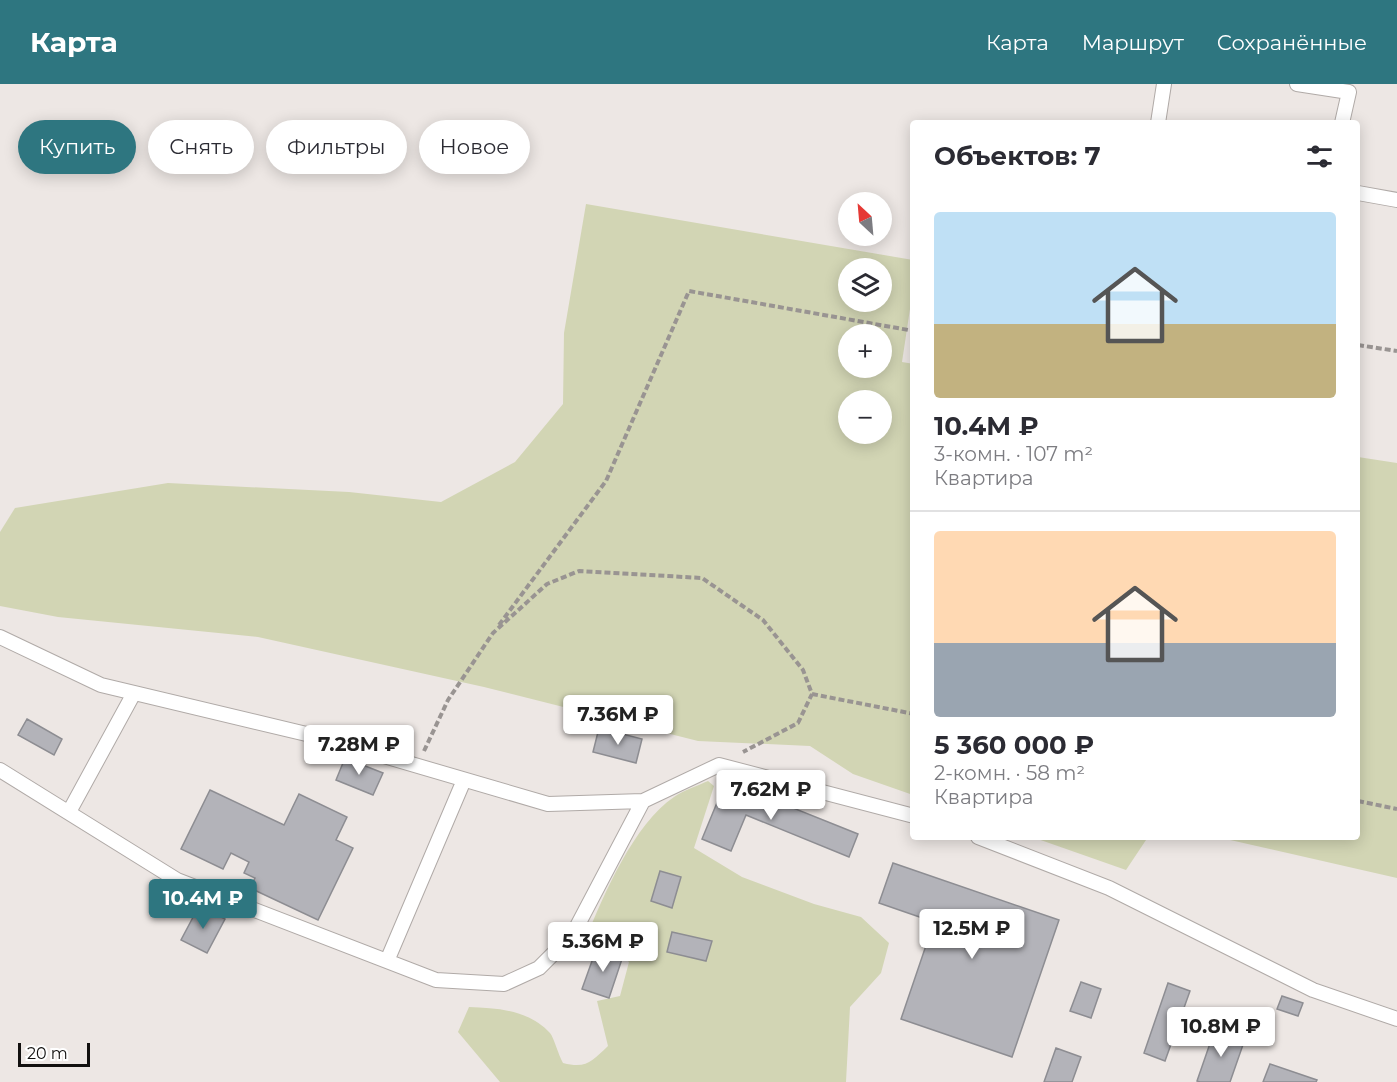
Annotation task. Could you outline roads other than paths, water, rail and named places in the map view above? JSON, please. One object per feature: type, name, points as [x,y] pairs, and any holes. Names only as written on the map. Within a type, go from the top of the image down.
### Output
[{"type":"lane","points":[[1158,120],[1164,84]]},
{"type":"lane","points":[[1297,84],[1350,88],[1343,120]]},
{"type":"lane","points":[[1360,193],[1397,200]]},
{"type":"lane","points":[[0,637],[101,685],[319,737],[548,804],[643,801],[719,765],[910,815]]},
{"type":"lane","points":[[69,812],[134,693]]},
{"type":"lane","points":[[0,770],[177,880],[436,980],[504,984],[539,968],[573,934],[643,801]]},
{"type":"lane","points":[[387,961],[464,780]]},
{"type":"lane","points":[[986,840],[1110,888],[1312,990],[1397,1019]]}]
